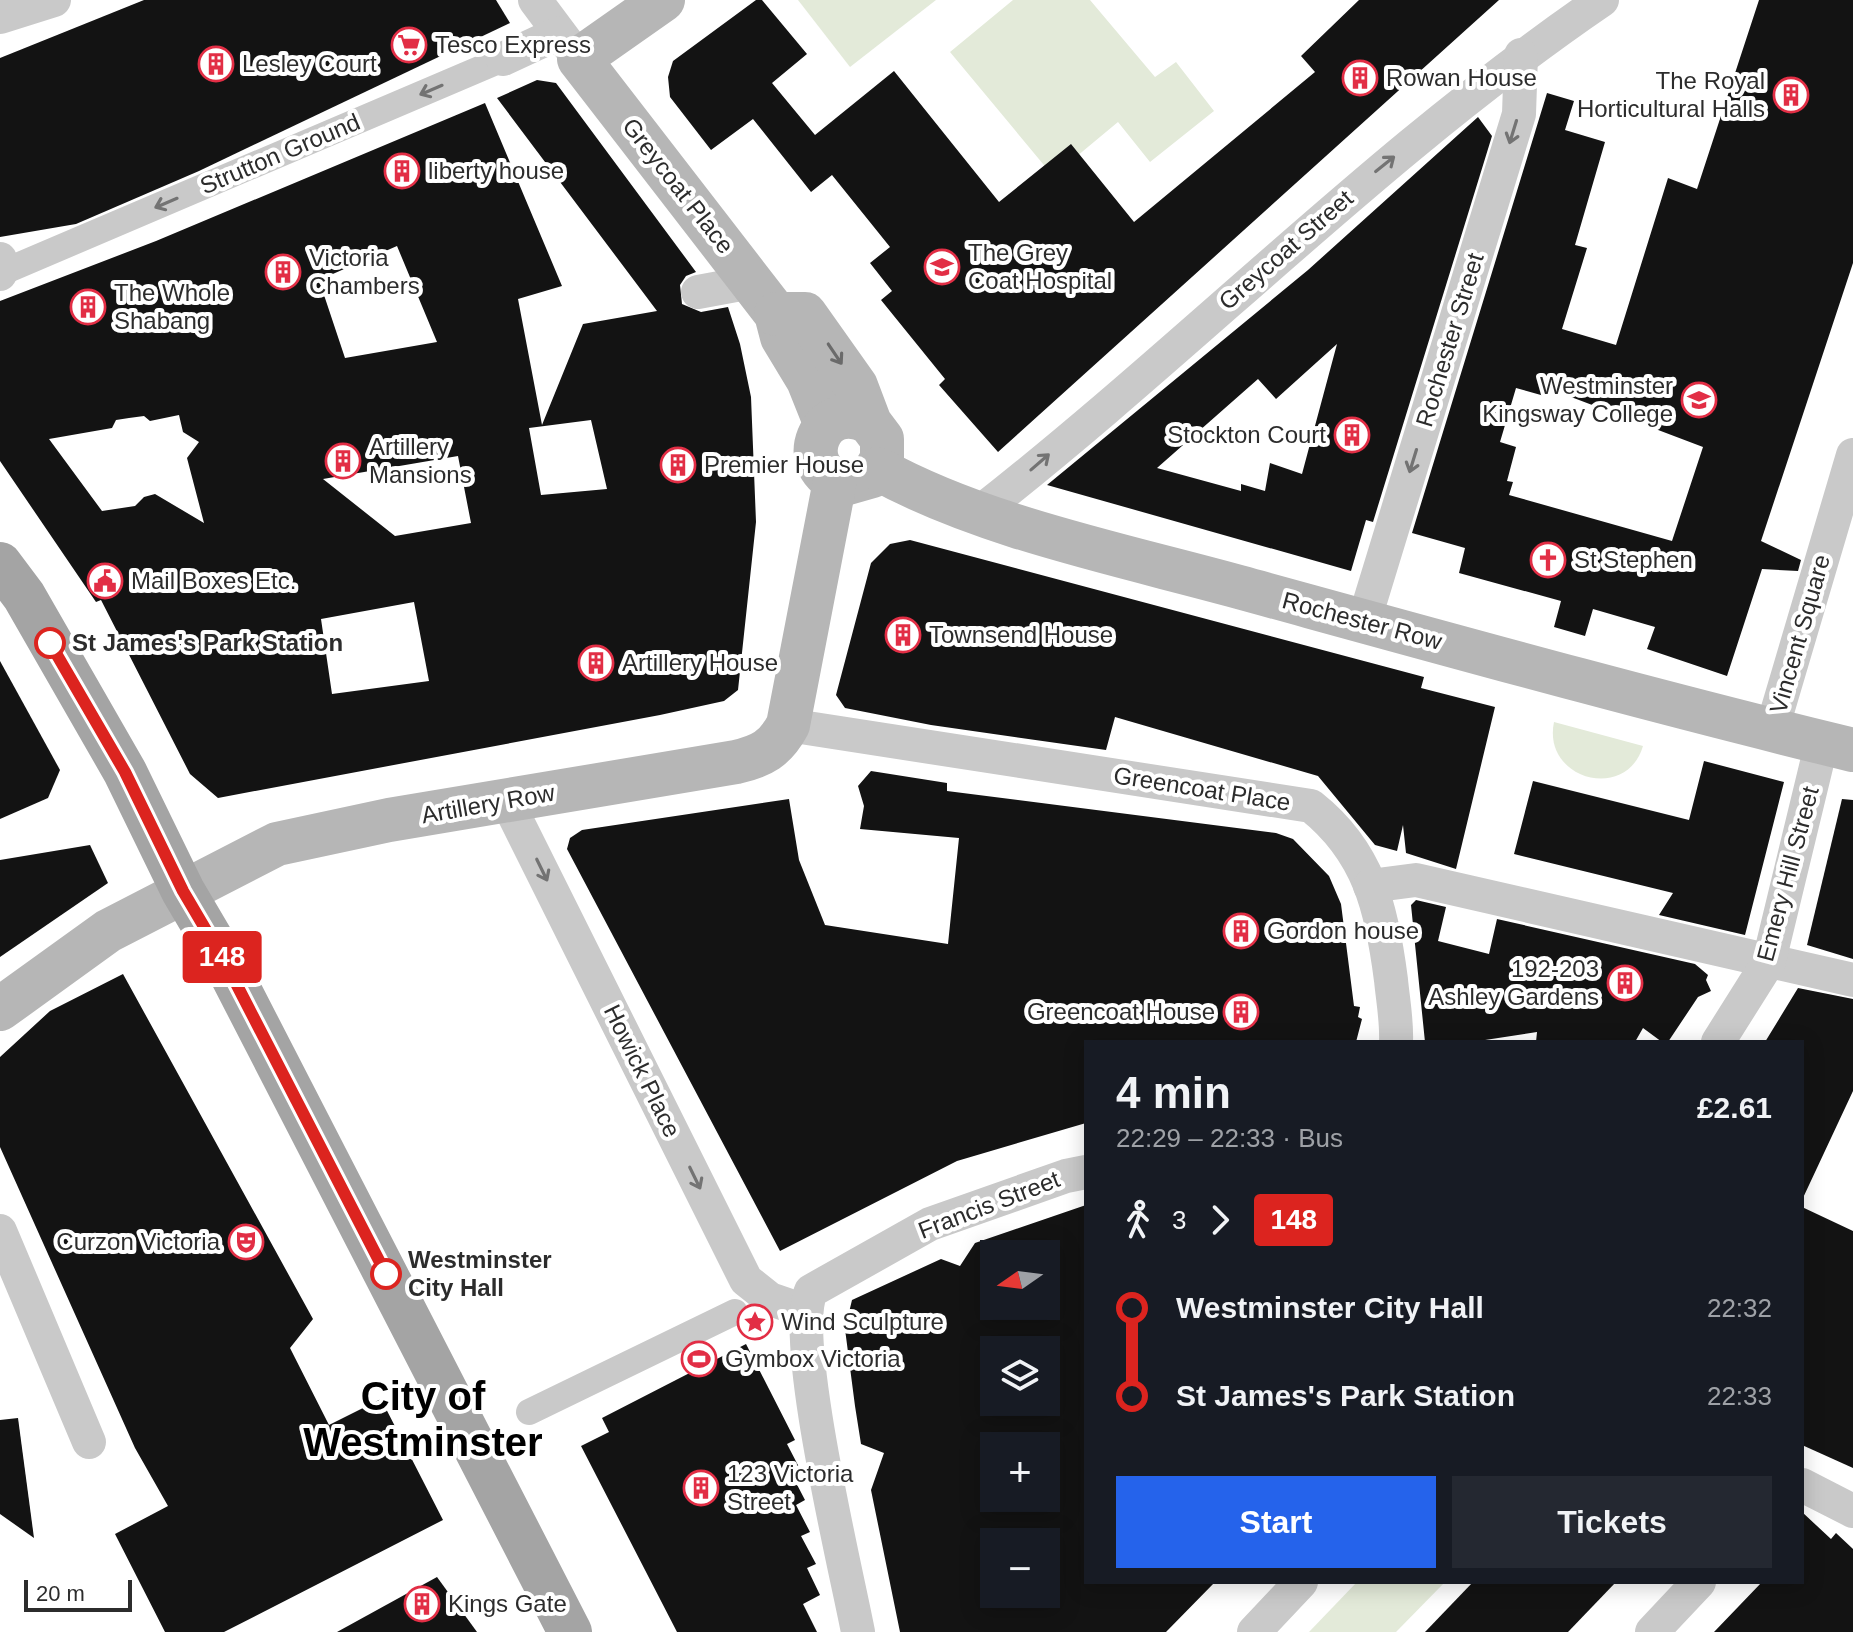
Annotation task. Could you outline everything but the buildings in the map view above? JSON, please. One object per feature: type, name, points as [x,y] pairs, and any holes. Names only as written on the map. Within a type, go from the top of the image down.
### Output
[{"type":"main road","points":[[569,46],[663,0]]},
{"type":"main road","name":"Greycoat Place","points":[[569,46],[764,298],[782,337],[808,380],[826,425]]},
{"type":"main road","points":[[764,298],[805,314],[856,386],[870,423],[882,439],[878,469],[872,476],[854,484],[835,481],[826,475],[816,456],[819,434],[826,425],[852,416],[870,423]]},
{"type":"main road","name":"Rochester Row","points":[[878,469],[916,490],[980,512],[1364,621],[1837,746]]},
{"type":"main road","points":[[788,725],[835,481]]},
{"type":"main road","points":[[0,564],[24,596],[125,772],[183,891],[226,964],[570,1632]]},
{"type":"main road","name":"Artillery Row","points":[[0,1009],[108,931],[277,844],[758,757],[779,742],[788,725]]},
{"type":"street","points":[[0,17],[54,0]]},
{"type":"street","points":[[535,0],[569,46]]},
{"type":"street","name":"Greycoat Street","points":[[980,512],[1381,168],[1521,55],[1602,0]]},
{"type":"street","name":"Strutton Ground","points":[[1,268],[503,59],[569,46]]},
{"type":"street","name":"Rochester Street","points":[[1364,621],[1519,114],[1521,55]]},
{"type":"street","points":[[698,292],[764,298]]},
{"type":"street","name":"Vincent Square","points":[[1772,729],[1847,494],[1853,455]]},
{"type":"street","name":"Greencoat Place","points":[[788,725],[1311,806],[1334,824],[1356,852],[1370,886],[1384,928],[1396,1040]]},
{"type":"street","name":"Emery Hill Street","points":[[1719,1040],[1769,961],[1837,746]]},
{"type":"street","name":"Howick Place","points":[[507,801],[746,1280],[770,1299],[808,1301]]},
{"type":"street","points":[[1370,886],[1416,880],[1853,980]]},
{"type":"street","name":"Francis Street","points":[[808,1301],[930,1224],[979,1204],[1084,1173]]},
{"type":"street","points":[[0,1231],[89,1442]]},
{"type":"street","points":[[808,1301],[809,1370],[858,1632]]},
{"type":"street","points":[[529,1412],[735,1312]]},
{"type":"street","points":[[1804,1486],[1853,1511]]},
{"type":"street","points":[[1254,1632],[1299,1584]]},
{"type":"street","points":[[1652,1632],[1697,1584]]},
{"type":"green space","points":[[798,0],[936,0],[850,67]]},
{"type":"green space","points":[[1013,0],[1090,0],[1155,77],[1176,62],[1214,111],[1150,162],[1118,122],[1053,176],[950,52]]},
{"type":"green space","points":[[1554,722],[1643,746],[1634,764],[1620,774],[1604,778],[1588,777],[1572,770],[1560,758],[1554,742]]},
{"type":"green space","points":[[1355,1584],[1443,1584],[1396,1632],[1309,1632]]},
{"type":"bus line","name":"148","points":[[50,643],[125,772],[183,891],[226,964],[386,1274]]},
{"type":"place","name":"Tesco Express","points":[[409,45]]},
{"type":"place","name":"Lesley Court","points":[[216,64]]},
{"type":"place","name":"Rowan House","points":[[1360,78]]},
{"type":"place","name":"The Royal Horticultural Halls","points":[[1791,95]]},
{"type":"place","name":"liberty house","points":[[402,171]]},
{"type":"place","name":"The Grey Coat Hospital","points":[[942,267]]},
{"type":"place","name":"Victoria Chambers","points":[[283,272]]},
{"type":"place","name":"The Whole Shabang","points":[[88,307]]},
{"type":"place","name":"Westminster Kingsway College","points":[[1699,400]]},
{"type":"place","name":"Stockton Court","points":[[1352,435]]},
{"type":"place","name":"Artillery Mansions","points":[[343,461]]},
{"type":"place","name":"Premier House","points":[[678,465]]},
{"type":"place","name":"St Stephen","points":[[1548,560]]},
{"type":"place","name":"Mail Boxes Etc.","points":[[105,581]]},
{"type":"place","name":"Townsend House","points":[[903,635]]},
{"type":"place","name":"St James's Park Station","points":[[50,643]]},
{"type":"place","name":"Artillery House","points":[[596,663]]},
{"type":"place","name":"Gordon house","points":[[1241,931]]},
{"type":"place","name":"192-203 Ashley Gardens","points":[[1625,983]]},
{"type":"place","name":"Greencoat House","points":[[1241,1012]]},
{"type":"place","name":"Curzon Victoria","points":[[246,1242]]},
{"type":"place","name":"Westminster City Hall","points":[[386,1274]]},
{"type":"place","name":"Wind Sculpture","points":[[755,1322]]},
{"type":"place","name":"Gymbox Victoria","points":[[699,1359]]},
{"type":"place","name":"123 Victoria Street","points":[[701,1488]]},
{"type":"place","name":"Kings Gate","points":[[422,1604]]},
{"type":"district","name":"City of Westminster","points":[[423,1419]]}]
